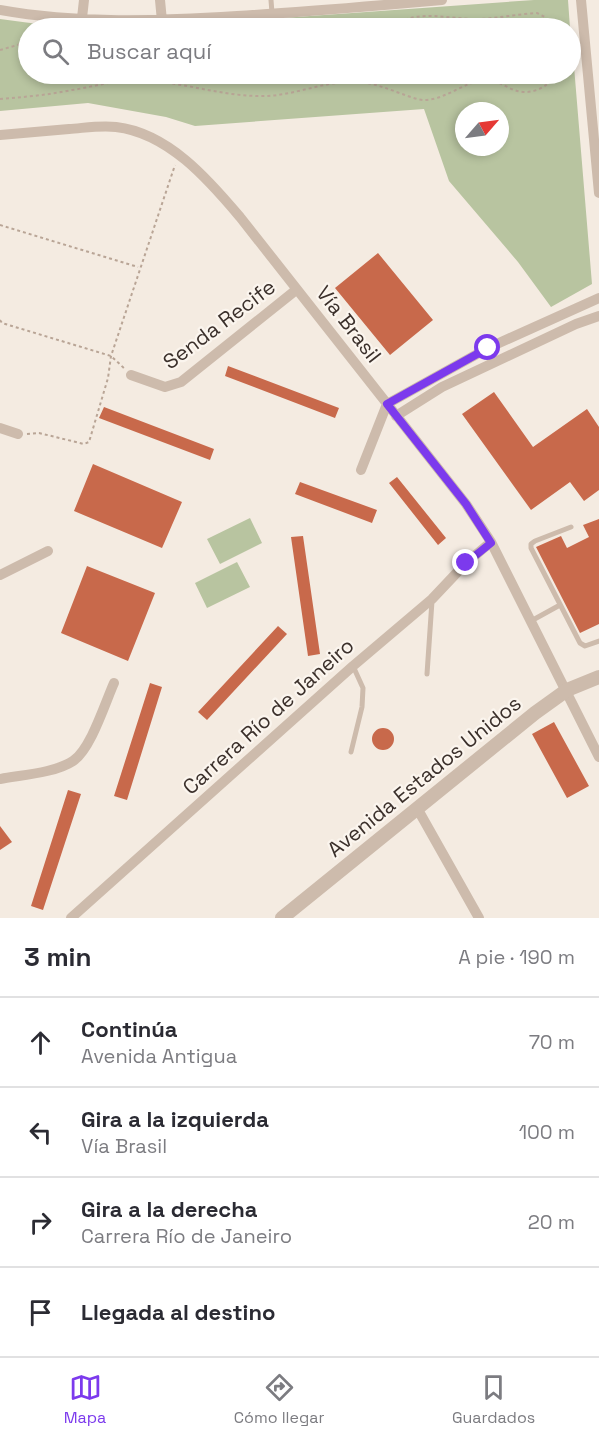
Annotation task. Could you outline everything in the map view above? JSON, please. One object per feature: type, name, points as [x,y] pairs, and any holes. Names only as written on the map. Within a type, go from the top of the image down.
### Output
[{"type":"street","points":[[0,10],[82,18],[84,0]]},
{"type":"street","points":[[160,0],[162,18]]},
{"type":"street","points":[[209,18],[442,0]]},
{"type":"street","points":[[581,0],[597,151],[599,194]]},
{"type":"street","name":"Vía Brasil","points":[[0,135],[114,127],[137,131],[179,156],[203,175],[466,504],[491,543],[599,757]]},
{"type":"street","name":"Senda Recife","points":[[131,375],[165,387],[181,382],[296,290]]},
{"type":"street","points":[[361,470],[387,404],[488,348],[599,298]]},
{"type":"street","points":[[396,416],[442,387],[576,324],[599,316]]},
{"type":"street","points":[[0,428],[18,434]]},
{"type":"street","name":"Carrera Río de Janeiro","points":[[71,918],[353,666],[432,599],[466,563],[491,543]]},
{"type":"street","points":[[0,575],[48,550]]},
{"type":"street","name":"Avenida Estados Unidos","points":[[282,918],[567,690],[599,677]]},
{"type":"street","points":[[0,779],[59,767],[74,760],[86,747],[114,682]]},
{"type":"street","points":[[417,808],[479,918]]},
{"type":"lane","points":[[271,0],[272,14]]},
{"type":"lane","points":[[571,527],[535,541],[531,544],[531,548],[582,645],[599,641]]},
{"type":"lane","points":[[427,674],[432,599]]},
{"type":"lane","points":[[531,621],[560,605]]},
{"type":"lane","points":[[351,752],[362,707],[363,688],[353,666]]},
{"type":"path","points":[[491,18],[537,13],[546,18]]},
{"type":"path","points":[[409,18],[446,15],[473,18]]},
{"type":"path","points":[[0,50],[18,45]]},
{"type":"path","points":[[0,99],[107,84]]},
{"type":"path","points":[[175,84],[234,95],[262,96],[281,95],[324,84]]},
{"type":"path","points":[[375,84],[423,100],[473,84]]},
{"type":"path","points":[[502,84],[527,92],[549,84]]},
{"type":"path","points":[[18,434],[39,433],[84,444],[89,442],[108,378],[111,356],[139,268],[179,156]]},
{"type":"path","points":[[0,225],[139,268]]},
{"type":"path","points":[[0,330],[1,322],[111,356],[131,375]]},
{"type":"green space","points":[[534,0],[568,0],[569,18],[281,18]]},
{"type":"green space","points":[[0,19],[18,21],[18,84],[575,84],[592,284],[551,307],[518,262],[449,181],[424,109],[195,126],[166,117],[88,103],[0,111]]},
{"type":"green space","points":[[250,518],[262,543],[220,564],[207,539]]},
{"type":"green space","points":[[237,562],[250,587],[207,608],[195,583]]},
{"type":"building","points":[[378,253],[433,320],[390,355],[335,288]]},
{"type":"building","points":[[228,366],[339,408],[335,418],[225,376]]},
{"type":"building","points":[[494,392],[533,447],[587,409],[599,427],[599,490],[584,501],[570,482],[531,510],[462,414]]},
{"type":"building","points":[[104,407],[214,449],[210,460],[99,418]]},
{"type":"building","points":[[93,464],[182,502],[162,548],[74,511]]},
{"type":"building","points":[[397,477],[446,538],[438,545],[389,483]]},
{"type":"building","points":[[300,482],[377,510],[372,523],[295,494]]},
{"type":"building","points":[[599,519],[599,624],[580,633],[536,547],[561,536],[567,548],[589,537],[583,525]]},
{"type":"building","points":[[303,536],[320,654],[308,656],[291,537]]},
{"type":"building","points":[[87,566],[155,593],[128,661],[61,633]]},
{"type":"building","points":[[278,626],[287,634],[207,720],[198,712]]},
{"type":"building","points":[[150,683],[162,687],[127,800],[114,796]]},
{"type":"building","points":[[554,722],[589,786],[567,798],[532,734]]},
{"type":"building","points":[[383,728],[391,731],[394,739],[391,747],[383,750],[375,747],[372,739],[375,731]]},
{"type":"building","points":[[68,790],[81,794],[43,910],[31,906]]},
{"type":"building","points":[[0,826],[12,842],[0,850]]},
{"type":"route","points":[[466,563],[491,543],[466,504],[387,404],[488,348]]}]
